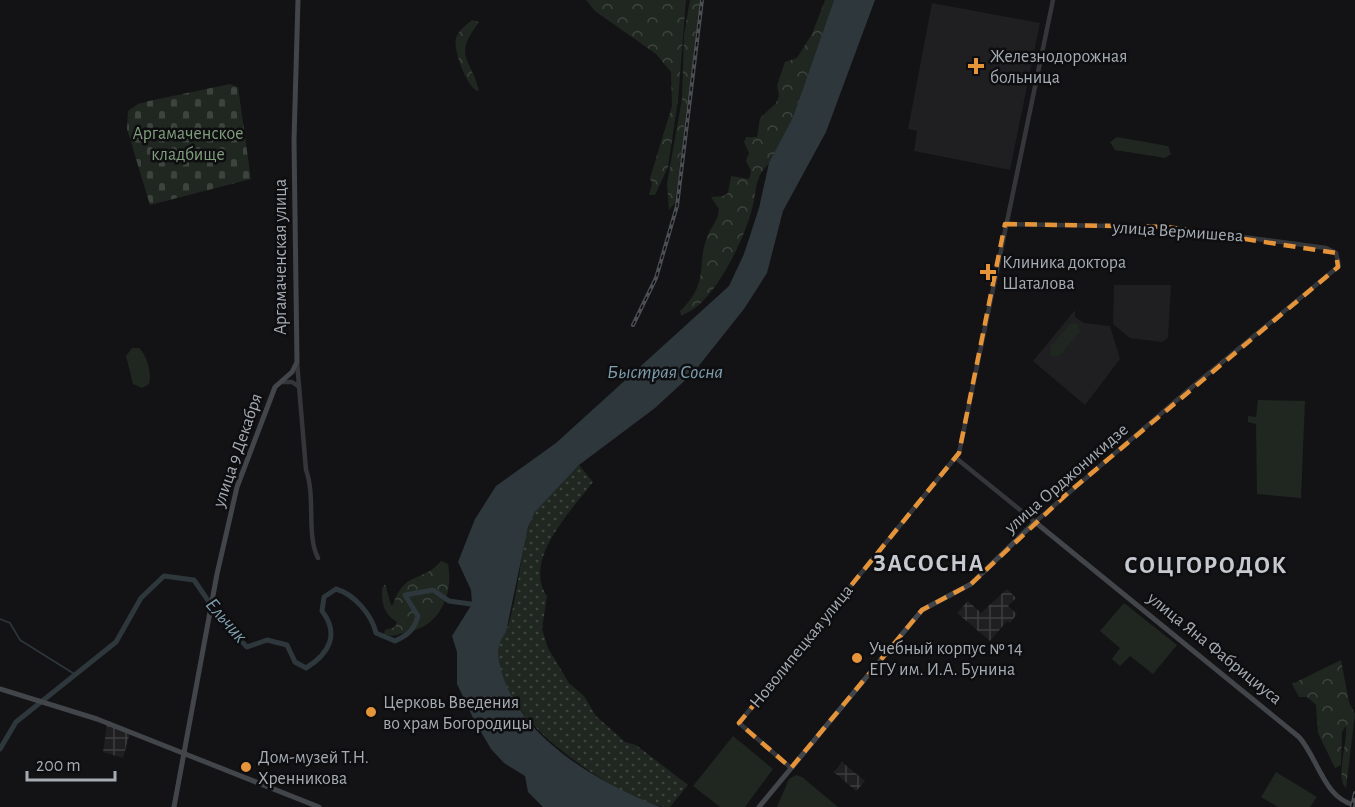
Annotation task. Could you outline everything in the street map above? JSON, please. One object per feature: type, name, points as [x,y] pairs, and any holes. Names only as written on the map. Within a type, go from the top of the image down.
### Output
[{"type":"main road","name":"Аргамаченская улица","points":[[281,382],[292,372],[297,362],[294,140],[298,0]]},
{"type":"main road","name":"улица 9 Декабря","points":[[174,807],[217,574],[237,487],[275,387],[281,382]]},
{"type":"main road","name":"улица Орджоникидзе","points":[[759,807],[922,610],[971,584],[1035,522]]},
{"type":"main road","name":"улица Яна Фабрициуса","points":[[1035,522],[1299,736],[1315,757],[1333,793],[1340,799],[1355,805]]},
{"type":"main road","points":[[0,689],[43,704],[97,718],[319,807]]},
{"type":"street","name":"Новолипецкая улица","points":[[791,768],[739,723],[959,453],[1053,0]]},
{"type":"street","name":"улица Вермишева","points":[[1005,224],[1167,227],[1226,233],[1326,248],[1336,253],[1339,266]]},
{"type":"street","name":"улица Орджоникидзе","points":[[1035,522],[1339,266]]},
{"type":"street","points":[[297,362],[306,470],[310,482],[318,558]]},
{"type":"street","points":[[281,382],[292,382],[299,388]]},
{"type":"street","name":"улица Яна Фабрициуса","points":[[956,458],[1035,522]]},
{"type":"highlighted area","points":[[1005,224],[1167,227],[1336,253],[1338,267],[1069,492],[971,584],[922,610],[791,768],[739,723],[959,453]]},
{"type":"shaded area","name":"Железнодорожная больница","points":[[932,3],[1040,23],[1010,170],[914,151],[917,131],[908,129]]},
{"type":"shaded area","points":[[1114,285],[1171,285],[1168,338],[1162,342],[1130,338],[1113,324]]},
{"type":"shaded area","points":[[1075,310],[1075,317],[1084,323],[1110,326],[1120,359],[1085,405],[1033,361]]},
{"type":"shaded area","points":[[1007,589],[1016,598],[1008,606],[1017,614],[1010,623],[1007,621],[990,641],[957,613],[968,601],[981,613]]},
{"type":"shaded area","points":[[107,724],[130,732],[123,758],[103,752]]},
{"type":"shaded area","points":[[842,762],[865,781],[856,791],[834,772]]},
{"type":"green space","points":[[586,0],[686,0],[678,100],[668,167],[655,195],[649,195],[652,184],[650,178],[672,106],[671,72],[656,54],[595,11]]},
{"type":"green space","points":[[690,0],[700,0],[675,203],[669,210],[667,183],[682,99],[684,35]]},
{"type":"green space","points":[[825,0],[834,0],[793,117],[770,163],[757,182],[753,205],[736,251],[705,299],[681,315],[680,311],[696,291],[704,246],[718,213],[719,209],[711,197],[728,193],[731,176],[749,179],[751,171],[746,161],[749,153],[744,142],[746,137],[757,137],[760,118],[776,103],[779,96],[777,85],[785,62],[797,58],[812,34]]},
{"type":"green space","points":[[472,20],[479,22],[465,50],[479,90],[477,91],[465,75],[458,58],[456,43],[459,33]]},
{"type":"green space","name":"Аргамаченское кладбище","points":[[230,84],[238,87],[251,179],[150,205],[127,129],[128,111],[138,104],[149,101]]},
{"type":"green space","points":[[1117,137],[1168,146],[1171,154],[1165,158],[1115,150],[1110,142]]},
{"type":"green space","points":[[1076,323],[1080,332],[1059,356],[1051,356],[1050,347],[1070,324]]},
{"type":"green space","points":[[132,348],[139,348],[148,365],[149,384],[142,388],[133,384],[126,356]]},
{"type":"green space","points":[[1258,400],[1305,401],[1301,498],[1257,494],[1256,424],[1248,422],[1248,416],[1256,417]]},
{"type":"green space","points":[[579,465],[593,482],[563,521],[545,551],[541,567],[541,582],[547,596],[542,629],[548,648],[569,683],[584,696],[596,716],[625,742],[636,745],[688,785],[670,807],[649,803],[627,794],[573,760],[557,747],[527,718],[514,701],[504,683],[498,665],[497,646],[506,631],[511,616],[528,528],[537,510]]},
{"type":"green space","points":[[441,561],[448,564],[449,587],[442,608],[436,616],[428,624],[418,629],[393,636],[384,634],[385,630],[395,627],[397,622],[384,608],[382,589],[385,584],[391,605],[393,605],[397,594],[408,581],[434,568]]},
{"type":"green space","points":[[1124,603],[1177,645],[1153,674],[1130,656],[1120,666],[1112,659],[1120,648],[1100,631]]},
{"type":"green space","points":[[1341,660],[1349,702],[1355,714],[1346,788],[1343,783],[1342,768],[1346,726],[1342,732],[1341,765],[1335,768],[1318,733],[1316,705],[1307,697],[1299,697],[1292,684]]},
{"type":"green space","points":[[733,736],[773,769],[745,807],[720,807],[693,786]]},
{"type":"green space","points":[[1276,772],[1317,797],[1310,807],[1278,807],[1261,797]]},
{"type":"green space","points":[[796,775],[802,777],[838,807],[777,807],[789,779]]},
{"type":"water","name":"Быстрая Сосна","points":[[834,0],[875,0],[826,132],[783,211],[767,273],[744,309],[693,373],[655,408],[579,465],[535,512],[528,527],[506,632],[499,646],[501,670],[511,695],[525,717],[543,737],[587,771],[660,807],[543,807],[528,792],[525,776],[504,763],[491,749],[457,684],[457,652],[452,636],[472,604],[471,590],[458,562],[475,519],[496,486],[556,443],[729,286],[744,254],[759,208],[769,163],[793,117]]},
{"type":"waterway","name":"Ельчик","points":[[0,749],[16,722],[116,642],[141,598],[164,576],[194,580],[222,621],[247,647],[267,640],[287,645],[295,662],[306,668],[321,656],[329,643],[330,628],[322,611],[324,597],[336,589],[356,600],[371,619],[376,633],[395,641],[410,631],[418,616],[405,595],[433,590],[449,601],[478,605]]},
{"type":"waterway","points":[[0,619],[10,623],[20,640],[76,675]]},
{"type":"railway","points":[[633,325],[656,278],[677,206],[702,0]]},
{"type":"railway","points":[[1352,807],[1355,793]]},
{"type":"place","name":"Железнодорожная больница","points":[[976,66]]},
{"type":"place","name":"Клиника доктора Шаталова","points":[[988,272]]},
{"type":"place","name":"Учебный корпус № 14 ЕГУ им. И.А. Бунина","points":[[857,658]]},
{"type":"place","name":"Церковь Введения во храм Богородицы","points":[[371,712]]},
{"type":"place","name":"Дом-музей Т.Н. Хренникова","points":[[246,767]]},
{"type":"district","name":"ЗАСОСНА","points":[[929,563]]},
{"type":"district","name":"СОЦГОРОДОК","points":[[1206,565]]}]
